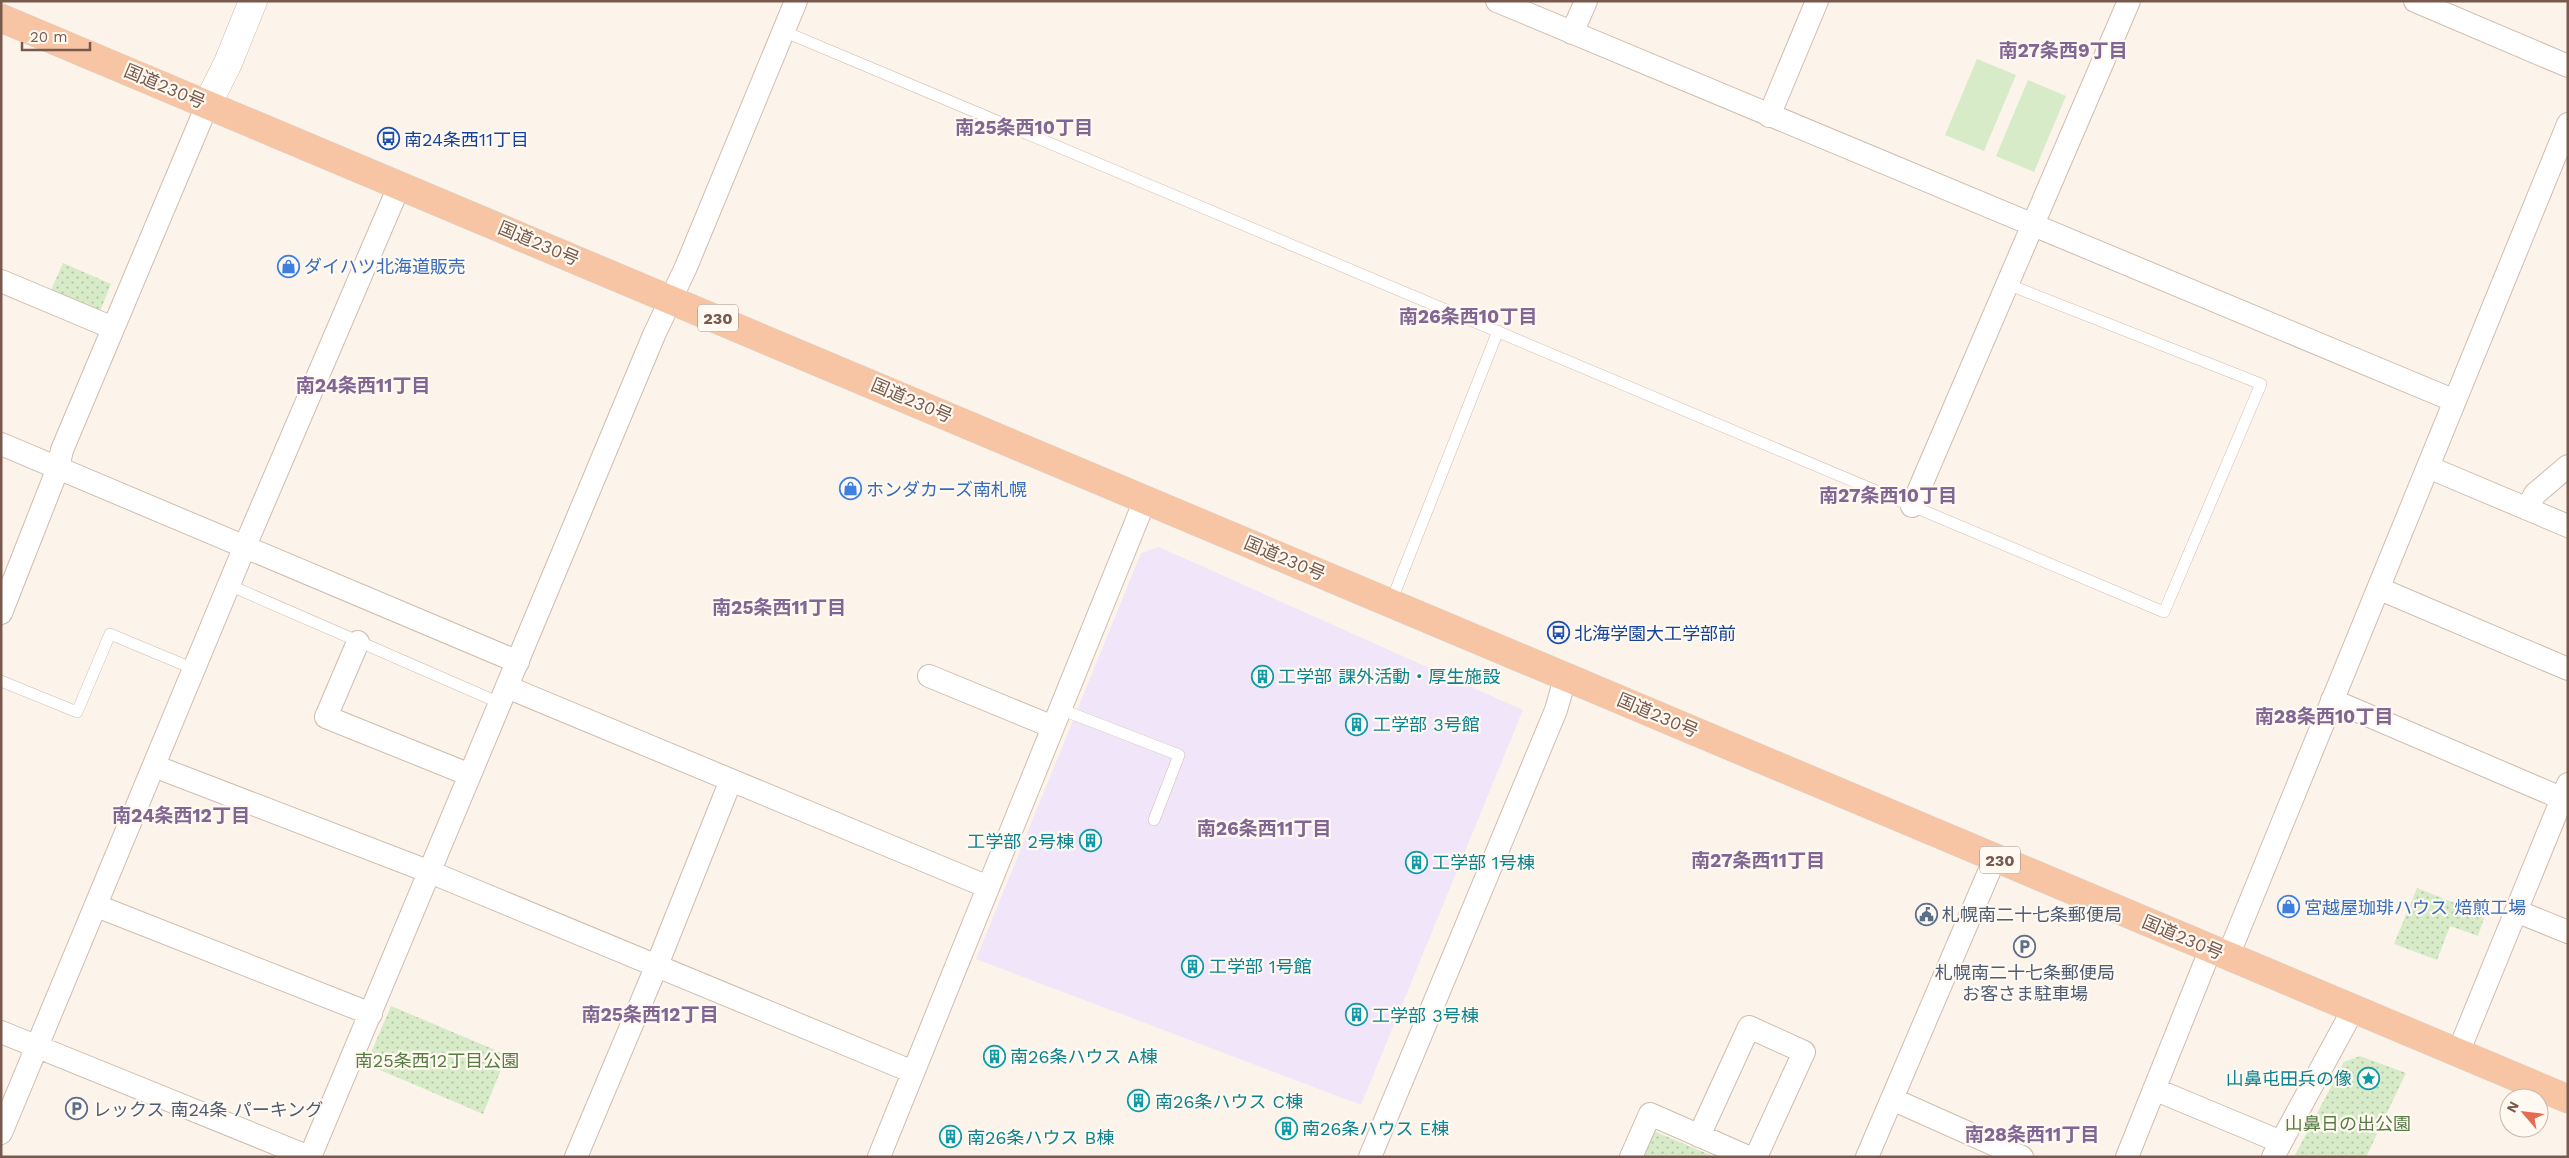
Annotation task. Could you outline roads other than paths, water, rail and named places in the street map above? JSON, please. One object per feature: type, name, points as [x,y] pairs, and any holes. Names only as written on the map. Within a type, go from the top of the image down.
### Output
[{"type":"highway","name":"国道230号","points":[[1,18],[208,103],[1145,500],[1566,675],[2568,1100]]},
{"type":"street","points":[[1,613],[58,468],[62,450],[112,328],[208,103],[228,63],[253,1]]},
{"type":"street","points":[[1,1032],[310,1157],[671,298],[686,267],[796,1]]},
{"type":"street","points":[[1497,1],[2455,401]]},
{"type":"street","points":[[1572,33],[1586,1]]},
{"type":"street","points":[[1769,116],[1817,1]]},
{"type":"street","points":[[1912,506],[2129,1]]},
{"type":"street","points":[[2415,1],[2568,66]]},
{"type":"street","points":[[2127,1157],[2154,1089],[2220,952],[2380,589],[2568,124]]},
{"type":"street","points":[[1,1133],[229,585],[400,184]]},
{"type":"street","points":[[1,281],[112,328]]},
{"type":"street","points":[[1,444],[518,662]]},
{"type":"street","points":[[2527,508],[2535,494],[2568,466]]},
{"type":"street","points":[[2428,467],[2568,526]]},
{"type":"street","points":[[879,1157],[1145,500]]},
{"type":"street","points":[[2380,589],[2568,670]]},
{"type":"street","points":[[358,642],[326,717],[470,775]]},
{"type":"street","points":[[1370,1157],[1556,710],[1566,675]]},
{"type":"street","points":[[929,676],[1057,718]]},
{"type":"street","points":[[504,695],[731,780],[988,887]]},
{"type":"street","points":[[2332,700],[2566,795],[2458,1053]]},
{"type":"street","points":[[154,766],[430,872],[913,1072]]},
{"type":"street","points":[[576,1157],[658,965],[731,780]]},
{"type":"street","points":[[1867,1157],[1995,858]]},
{"type":"street","points":[[97,906],[370,1014]]},
{"type":"street","points":[[2516,911],[2568,932]]},
{"type":"street","points":[[2154,1089],[2277,1149],[2354,1008]]},
{"type":"street","points":[[1699,1136],[1749,1027],[1804,1052],[1756,1157]]},
{"type":"street","points":[[1892,1098],[2022,1157]]},
{"type":"street","points":[[1631,1157],[1650,1114],[1748,1157]]},
{"type":"lane","points":[[783,31],[2164,612],[2261,384],[2007,284]]},
{"type":"lane","points":[[1391,602],[1498,331]]},
{"type":"lane","points":[[229,585],[358,642],[504,695]]},
{"type":"lane","points":[[1,682],[77,712],[110,634],[194,669]]},
{"type":"lane","points":[[1057,718],[1179,755],[1154,820]]},
{"type":"place","name":"南24条西11丁目","points":[[388,139]]},
{"type":"place","name":"ダイハツ北海道販売","points":[[288,266]]},
{"type":"place","name":"ホンダカーズ南札幌","points":[[850,489]]},
{"type":"place","name":"北海学園大工学部前","points":[[1558,633]]},
{"type":"place","name":"工学部 課外活動・厚生施設","points":[[1262,676]]},
{"type":"place","name":"工学部 3号館","points":[[1357,724]]},
{"type":"place","name":"工学部 2号棟","points":[[1090,841]]},
{"type":"place","name":"工学部 1号棟","points":[[1416,862]]},
{"type":"place","name":"宮越屋珈琲ハウス 焙煎工場","points":[[2288,907]]},
{"type":"place","name":"札幌南二十七条郵便局","points":[[1926,914]]},
{"type":"place","name":"札幌南二十七条郵便局 お客さま駐車場","points":[[2025,947]]},
{"type":"place","name":"工学部 1号館","points":[[1193,966]]},
{"type":"place","name":"工学部 3号棟","points":[[1356,1015]]},
{"type":"place","name":"南26条ハウス A棟","points":[[994,1056]]},
{"type":"place","name":"山鼻屯田兵の像","points":[[2368,1078]]},
{"type":"place","name":"南26条ハウス C棟","points":[[1139,1101]]},
{"type":"place","name":"レックス 南24条 パーキング","points":[[77,1109]]},
{"type":"place","name":"南26条ハウス E棟","points":[[1286,1128]]},
{"type":"place","name":"南26条ハウス B棟","points":[[951,1137]]},
{"type":"district","name":"南27条西9丁目","points":[[2063,50]]},
{"type":"district","name":"南25条西10丁目","points":[[1024,127]]},
{"type":"district","name":"南26条西10丁目","points":[[1468,316]]},
{"type":"district","name":"南24条西11丁目","points":[[363,385]]},
{"type":"district","name":"南27条西10丁目","points":[[1888,495]]},
{"type":"district","name":"南25条西11丁目","points":[[779,607]]},
{"type":"district","name":"南28条西10丁目","points":[[2324,716]]},
{"type":"district","name":"南24条西12丁目","points":[[181,815]]},
{"type":"district","name":"南26条西11丁目","points":[[1264,828]]},
{"type":"district","name":"南27条西11丁目","points":[[1758,860]]},
{"type":"district","name":"南25条西12丁目","points":[[650,1014]]},
{"type":"district","name":"南28条西11丁目","points":[[2032,1134]]},
{"type":"park label","name":"南25条西12丁目公園","points":[[437,1060]]},
{"type":"park label","name":"山鼻日の出公園","points":[[2348,1123]]}]
